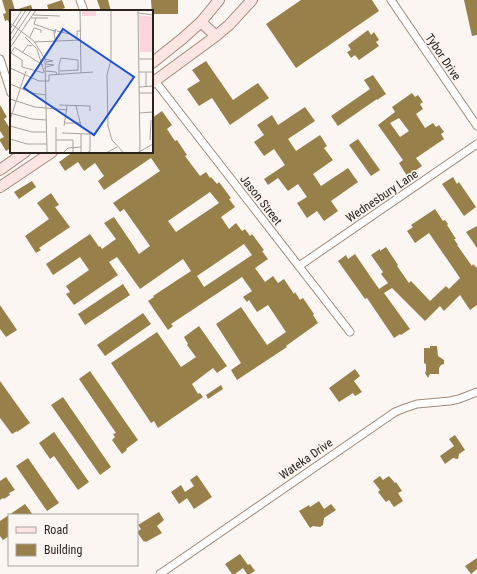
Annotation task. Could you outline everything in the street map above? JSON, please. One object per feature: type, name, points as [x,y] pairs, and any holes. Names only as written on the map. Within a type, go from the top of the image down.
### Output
[{"type":"main road","points":[[153,62],[201,22],[219,0]]},
{"type":"main road","points":[[153,82],[216,36],[229,25],[252,0]]},
{"type":"main road","points":[[201,22],[216,36]]},
{"type":"main road","points":[[0,170],[24,153]]},
{"type":"main road","points":[[0,187],[49,153]]},
{"type":"street","points":[[80,0],[84,10]]},
{"type":"street","name":"Tybor Drive","points":[[391,0],[477,126]]},
{"type":"street","points":[[0,59],[10,90]]},
{"type":"street","name":"Jason Street","points":[[153,82],[350,332]]},
{"type":"street","name":"Wednesbury Lane","points":[[299,266],[477,144]]},
{"type":"street","name":"Wateka Drive","points":[[160,574],[394,412],[417,404],[459,399],[477,392]]},
{"type":"building","points":[[2,0],[12,0],[15,10],[10,10],[10,26],[8,20],[5,21],[3,14],[6,13]]},
{"type":"building","points":[[62,0],[65,8],[60,10],[49,10],[47,5]]},
{"type":"building","points":[[97,0],[108,0],[111,10],[101,10]]},
{"type":"building","points":[[151,0],[178,0],[178,14],[153,14],[153,10],[152,10]]},
{"type":"building","points":[[301,0],[372,0],[379,11],[296,68],[266,24]]},
{"type":"building","points":[[464,0],[477,0],[477,35],[472,36]]},
{"type":"building","points":[[31,5],[33,10],[15,10]]},
{"type":"building","points":[[368,30],[371,35],[374,32],[379,40],[376,42],[379,46],[359,60],[355,55],[351,58],[347,52],[351,50],[348,45]]},
{"type":"building","points":[[206,61],[233,100],[258,83],[269,98],[230,125],[212,98],[199,106],[187,89],[200,81],[192,70]]},
{"type":"building","points":[[373,75],[386,94],[338,126],[331,116],[370,89],[364,80]]},
{"type":"building","points":[[412,93],[415,97],[418,95],[423,102],[420,104],[423,109],[416,114],[425,128],[433,123],[436,127],[439,125],[444,132],[441,134],[444,139],[416,158],[422,166],[407,176],[399,163],[403,160],[378,125],[395,112],[392,107]],"holes":[[[399,118],[409,131],[400,137],[390,123]]]},
{"type":"building","points":[[0,105],[7,117],[4,119],[10,128],[10,149],[6,151],[0,141],[0,139],[4,137],[0,131]]},
{"type":"building","points":[[305,107],[315,121],[288,139],[296,151],[320,135],[327,146],[324,148],[333,160],[313,174],[321,186],[348,168],[358,182],[331,201],[338,211],[324,221],[317,211],[307,218],[297,203],[307,197],[298,184],[288,191],[278,178],[268,185],[264,179],[285,165],[274,149],[264,156],[254,142],[264,135],[257,125],[272,115],[278,125]]},
{"type":"building","points":[[162,111],[172,125],[167,129],[175,141],[177,140],[187,155],[185,156],[200,176],[206,172],[217,184],[219,182],[231,198],[229,199],[235,207],[221,217],[229,229],[236,223],[242,231],[245,229],[250,236],[252,234],[264,250],[262,251],[268,259],[255,268],[265,282],[273,276],[278,283],[284,279],[300,300],[303,298],[314,314],[313,315],[318,323],[286,346],[287,347],[237,380],[231,370],[241,363],[216,324],[241,307],[267,345],[286,332],[268,305],[257,312],[249,300],[247,302],[243,297],[252,291],[242,277],[171,324],[173,326],[168,330],[148,301],[154,297],[153,296],[191,271],[183,259],[140,289],[117,257],[109,262],[118,275],[74,305],[66,294],[70,292],[66,286],[89,270],[80,257],[53,275],[46,264],[90,234],[102,249],[116,239],[104,223],[114,217],[139,254],[150,246],[124,209],[120,212],[113,203],[160,171],[151,158],[104,190],[98,181],[104,176],[95,163],[84,171],[78,162],[65,171],[59,162],[72,153],[153,153],[153,117]],"holes":[[[210,192],[219,203],[176,232],[168,221]],[[244,244],[252,255],[204,287],[197,276]]]},
{"type":"building","points":[[358,139],[380,170],[371,176],[349,145]]},
{"type":"building","points":[[453,177],[457,184],[459,182],[476,207],[464,216],[442,184]]},
{"type":"building","points":[[32,181],[36,187],[19,199],[14,192]]},
{"type":"building","points":[[51,193],[59,205],[55,207],[70,227],[39,248],[41,250],[36,253],[25,236],[49,219],[37,203]]},
{"type":"building","points":[[435,209],[443,221],[445,220],[448,224],[447,225],[456,239],[454,239],[457,245],[472,266],[473,264],[477,268],[477,305],[470,310],[460,295],[444,311],[440,306],[425,321],[392,288],[384,293],[410,329],[394,338],[367,298],[365,299],[338,261],[346,255],[348,259],[355,254],[379,289],[388,283],[381,274],[383,272],[371,255],[386,247],[409,283],[411,281],[430,301],[446,286],[449,289],[460,278],[429,233],[415,243],[407,231],[413,227],[411,225]]},
{"type":"building","points":[[477,226],[477,248],[466,232]]},
{"type":"building","points":[[123,284],[130,295],[85,325],[78,314]]},
{"type":"building","points":[[0,305],[17,330],[6,337],[0,329]]},
{"type":"building","points":[[143,313],[151,324],[105,356],[97,345]]},
{"type":"building","points":[[199,326],[227,366],[217,373],[213,368],[192,384],[198,394],[200,393],[203,397],[158,428],[154,421],[151,423],[111,363],[157,332],[181,367],[196,357],[187,345],[188,344],[184,337]]},
{"type":"building","points":[[430,346],[437,346],[438,356],[444,360],[444,364],[439,368],[439,374],[430,374],[428,378],[425,373],[426,364],[424,363],[424,348],[430,348]]},
{"type":"building","points":[[355,369],[360,376],[354,381],[362,392],[355,396],[353,393],[339,402],[329,388]]},
{"type":"building","points":[[90,371],[138,440],[122,454],[112,440],[115,437],[113,434],[116,433],[79,379]]},
{"type":"building","points":[[0,381],[30,423],[12,434],[0,418]]},
{"type":"building","points":[[221,385],[223,389],[208,399],[206,395]]},
{"type":"building","points":[[63,397],[111,467],[100,475],[51,405]]},
{"type":"building","points":[[54,432],[89,482],[78,490],[54,456],[50,459],[39,443]]},
{"type":"building","points":[[455,435],[465,450],[459,454],[458,459],[453,458],[445,464],[440,456],[454,446],[449,439]]},
{"type":"building","points":[[28,458],[59,503],[47,511],[16,466]]},
{"type":"building","points":[[197,475],[212,497],[194,509],[187,498],[179,504],[171,492],[181,485],[185,492],[194,486],[190,480]]},
{"type":"building","points":[[380,476],[383,480],[389,476],[395,483],[396,482],[402,491],[398,493],[403,501],[394,507],[389,500],[386,502],[378,492],[380,490],[373,481]]},
{"type":"building","points":[[6,477],[15,490],[9,493],[10,495],[4,499],[3,498],[0,500],[0,481]]},
{"type":"building","points":[[319,501],[324,509],[331,504],[336,510],[324,518],[323,525],[320,527],[313,526],[310,528],[299,511],[309,505],[310,507]]},
{"type":"building","points":[[25,504],[32,514],[10,514]]},
{"type":"building","points":[[159,512],[164,520],[157,526],[162,533],[146,542],[144,542],[138,533],[138,531],[141,529],[138,525]]},
{"type":"building","points":[[8,516],[8,537],[3,540],[0,536],[0,521]]},
{"type":"building","points":[[240,554],[248,565],[250,564],[255,571],[247,574],[243,568],[235,574],[232,574],[225,564]]},
{"type":"building","points":[[477,558],[477,569],[471,574],[465,566]]}]
